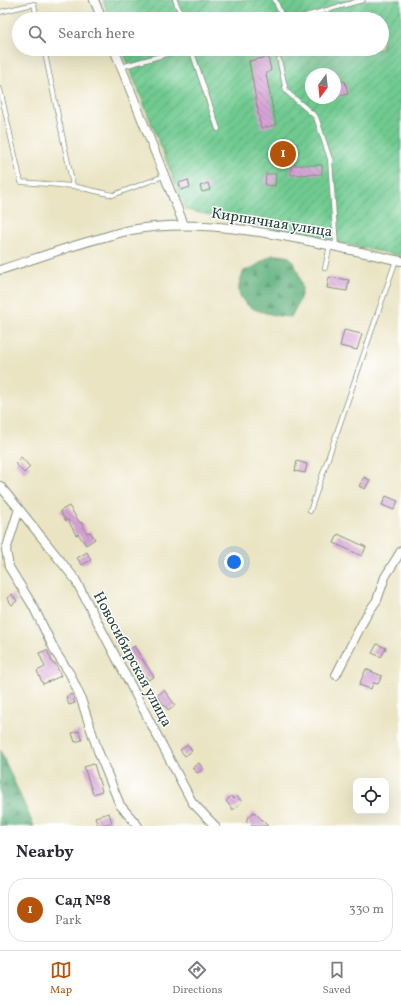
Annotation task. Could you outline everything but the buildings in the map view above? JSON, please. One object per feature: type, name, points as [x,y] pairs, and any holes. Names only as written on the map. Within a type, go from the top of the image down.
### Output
[{"type":"street","points":[[94,0],[99,12]]},
{"type":"street","points":[[117,56],[184,225]]},
{"type":"street","name":"Кирпичная улица","points":[[0,270],[76,245],[130,230],[157,226],[184,225],[245,229],[399,260]]},
{"type":"street","name":"Новосибирская улица","points":[[0,486],[75,579],[192,802],[215,826]]},
{"type":"street","points":[[20,509],[6,550],[9,566],[33,606],[56,653],[70,674],[80,696],[98,751],[120,805],[138,826]]},
{"type":"street","points":[[336,675],[366,616],[377,600],[385,577],[401,551]]},
{"type":"lane","points":[[175,0],[180,12]]},
{"type":"lane","points":[[275,0],[280,12]]},
{"type":"lane","points":[[319,12],[363,0]]},
{"type":"lane","points":[[0,12],[34,4],[36,12]]},
{"type":"lane","points":[[45,56],[73,186]]},
{"type":"lane","points":[[121,67],[160,56]]},
{"type":"lane","points":[[193,56],[218,129]]},
{"type":"lane","points":[[279,59],[286,91],[316,118],[330,159],[333,246],[325,268]]},
{"type":"lane","points":[[0,89],[20,182],[73,186],[113,195],[164,176]]},
{"type":"lane","points":[[310,510],[399,260]]},
{"type":"green space","points":[[103,0],[401,0],[401,256],[186,210],[125,56],[389,56],[389,12],[107,12]]},
{"type":"green space","points":[[273,255],[283,255],[289,257],[294,263],[300,278],[302,291],[299,302],[291,317],[266,313],[251,307],[245,303],[239,293],[239,286],[244,271],[249,270]]},
{"type":"green space","points":[[0,750],[34,826],[0,826]]},
{"type":"place","name":"Сад №8","points":[[283,154]]}]
